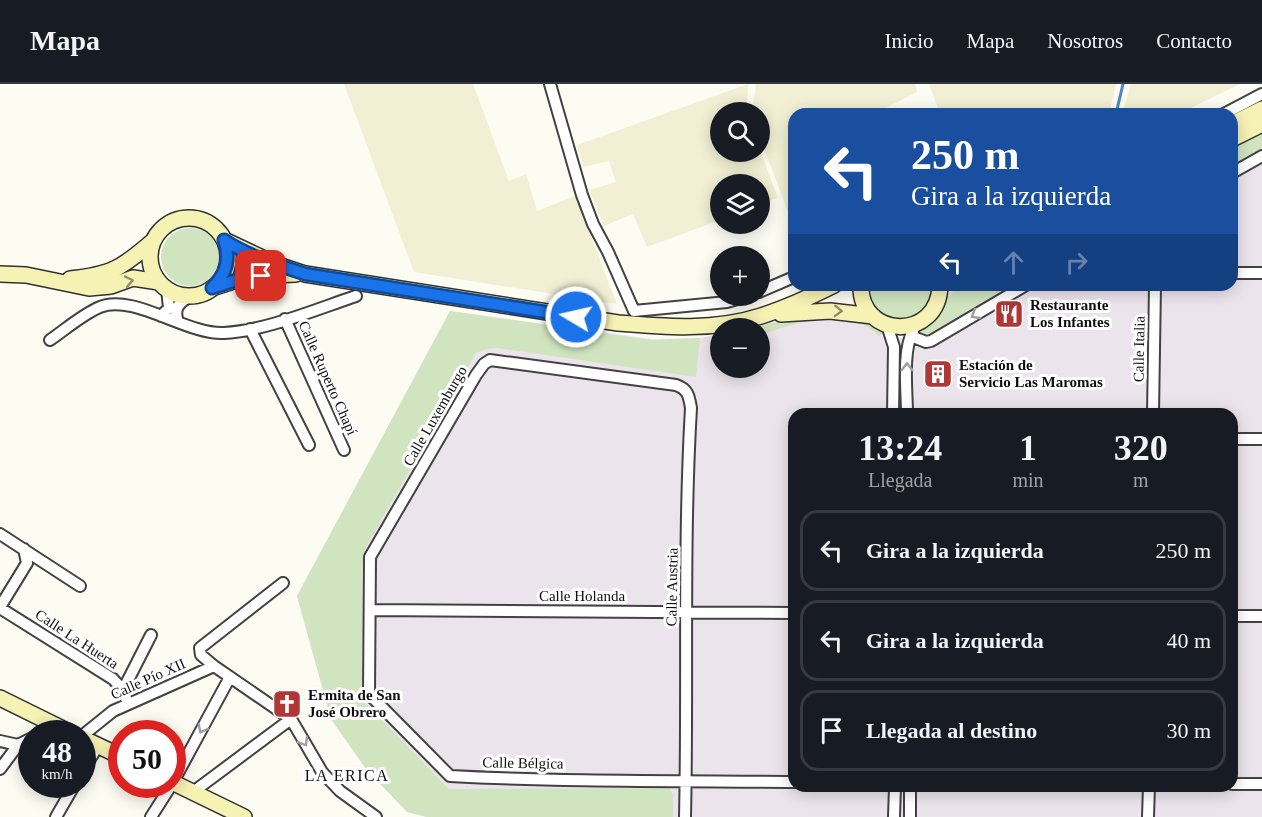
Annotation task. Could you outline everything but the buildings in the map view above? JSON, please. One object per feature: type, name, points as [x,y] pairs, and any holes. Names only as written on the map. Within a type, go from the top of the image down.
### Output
[{"type":"main road","points":[[1238,121],[1262,109]]},
{"type":"main road","points":[[1238,136],[1262,124]]},
{"type":"main road","points":[[163,286],[151,267],[150,250],[153,242],[167,224],[189,218],[206,222],[214,227],[224,240],[233,246],[305,274],[618,323],[692,327],[739,321],[760,316],[821,291]]},
{"type":"main road","points":[[212,288],[221,278],[226,266],[227,253],[224,240]]},
{"type":"main road","points":[[58,281],[85,279],[109,272],[127,263],[153,242]]},
{"type":"main road","points":[[0,274],[26,275],[89,288],[111,286],[133,278],[163,286],[174,293],[190,296],[249,276],[305,274]]},
{"type":"main road","points":[[862,291],[863,300],[873,316]]},
{"type":"main road","points":[[760,316],[846,311],[873,316],[887,325],[915,329],[933,311],[941,291]]},
{"type":"main road","points":[[0,698],[45,720]]},
{"type":"main road","points":[[98,746],[108,751]]},
{"type":"main road","points":[[186,789],[232,815]]},
{"type":"street","points":[[550,84],[582,195],[633,311],[710,304]]},
{"type":"street","points":[[1235,108],[1262,94]]},
{"type":"street","points":[[1238,170],[1262,156]]},
{"type":"street","points":[[1238,273],[1262,273]]},
{"type":"street","points":[[770,287],[788,280]]},
{"type":"street","points":[[160,316],[168,308],[163,286]]},
{"type":"street","points":[[915,329],[926,342],[931,341],[1016,291]]},
{"type":"street","name":"Calle Italia","points":[[1153,408],[1155,291]]},
{"type":"street","points":[[178,322],[176,307],[190,296]]},
{"type":"street","points":[[50,340],[98,308],[111,304],[128,306],[212,332],[235,332],[356,296]]},
{"type":"street","name":"Calle Ruperto Chapí","points":[[285,319],[344,450]]},
{"type":"street","points":[[887,325],[894,347],[893,408]]},
{"type":"street","points":[[250,329],[309,445]]},
{"type":"street","points":[[907,408],[907,355],[915,329]]},
{"type":"street","name":"Calle Luxemburgo","points":[[370,610],[370,558],[484,364],[490,360],[527,364],[676,385],[688,393]]},
{"type":"street","name":"Calle Austria","points":[[685,817],[686,612],[691,408],[688,393]]},
{"type":"street","points":[[1238,439],[1262,439]]},
{"type":"street","points":[[0,534],[80,586]]},
{"type":"street","points":[[0,608],[27,563],[24,549]]},
{"type":"street","points":[[283,583],[200,648],[201,655],[291,719],[322,772],[340,791],[369,815]]},
{"type":"street","name":"Calle La Huerta","points":[[0,608],[113,679],[123,690],[128,704]]},
{"type":"street","name":"Calle Holanda","points":[[370,610],[788,613]]},
{"type":"street","name":"Calle Bélgica","points":[[370,610],[369,694],[450,776],[788,782]]},
{"type":"street","points":[[1238,616],[1262,616]]},
{"type":"street","points":[[123,690],[150,635]]},
{"type":"street","name":"Calle Pío XII","points":[[96,725],[113,711],[214,666]]},
{"type":"street","points":[[186,759],[230,677]]},
{"type":"street","points":[[193,792],[291,719]]},
{"type":"street","points":[[0,741],[18,745],[0,769]]},
{"type":"street","points":[[1238,784],[1262,784]]},
{"type":"street","points":[[894,817],[895,792]]},
{"type":"street","points":[[910,792],[910,817]]},
{"type":"street","points":[[1148,817],[1149,792]]},
{"type":"street","points":[[56,817],[67,798]]},
{"type":"street","points":[[151,817],[163,798]]},
{"type":"shaded area","points":[[1262,127],[1262,817],[427,817],[407,812],[366,769],[331,719],[297,596],[450,311],[652,339],[710,336],[710,378],[770,378],[770,323],[790,318],[867,320],[885,333],[881,336],[903,338],[926,323],[950,291],[1238,291],[1238,139]]},
{"type":"green space","points":[[344,84],[473,84],[509,181],[526,174],[537,211],[575,196],[617,304],[414,272]]},
{"type":"green space","points":[[748,84],[747,102],[710,102],[710,162],[765,162],[769,174],[710,174],[710,224],[647,247],[633,214],[604,226],[589,190],[616,182],[609,161],[583,167],[577,145]]},
{"type":"green space","points":[[756,84],[915,84],[917,92],[886,108],[788,108],[788,212],[769,162],[770,102],[753,102]]},
{"type":"green space","points":[[929,84],[1116,84],[1110,108],[938,108]]},
{"type":"green space","points":[[1131,84],[1240,84],[1190,108],[1124,108]]},
{"type":"green space","points":[[1262,128],[1262,150],[1238,163],[1238,140]]},
{"type":"green space","points":[[770,177],[778,198],[770,201]]},
{"type":"green space","points":[[190,228],[201,230],[214,241],[219,257],[217,268],[206,281],[190,286],[179,284],[166,273],[161,257],[163,246],[174,233]]},
{"type":"green space","points":[[871,291],[930,291],[928,300],[921,311],[899,318],[887,315],[878,309],[872,299]]},
{"type":"green space","points":[[954,291],[1001,291],[926,336],[920,332]]},
{"type":"green space","points":[[450,311],[651,340],[700,338],[696,377],[497,348],[476,353],[366,547],[362,569],[362,700],[449,789],[669,788],[673,794],[673,817],[427,817],[407,812],[366,769],[331,719],[297,596]]},
{"type":"green space","points":[[806,316],[867,320],[885,333],[879,336],[864,325],[837,320],[810,321],[770,332],[770,323]]},
{"type":"waterway","points":[[1117,108],[1123,84]]},
{"type":"place","name":"Restaurante Los Infantes","points":[[1009,314]]},
{"type":"place","name":"Estación de Servicio Las Maromas","points":[[938,374]]},
{"type":"place","name":"Ermita de San José Obrero","points":[[287,704]]},
{"type":"district","name":"LA ERICA","points":[[347,775]]},
{"type":"route","points":[[261,276],[249,276],[212,288],[221,278],[226,266],[227,253],[224,240],[275,264],[305,274],[576,317]]}]
